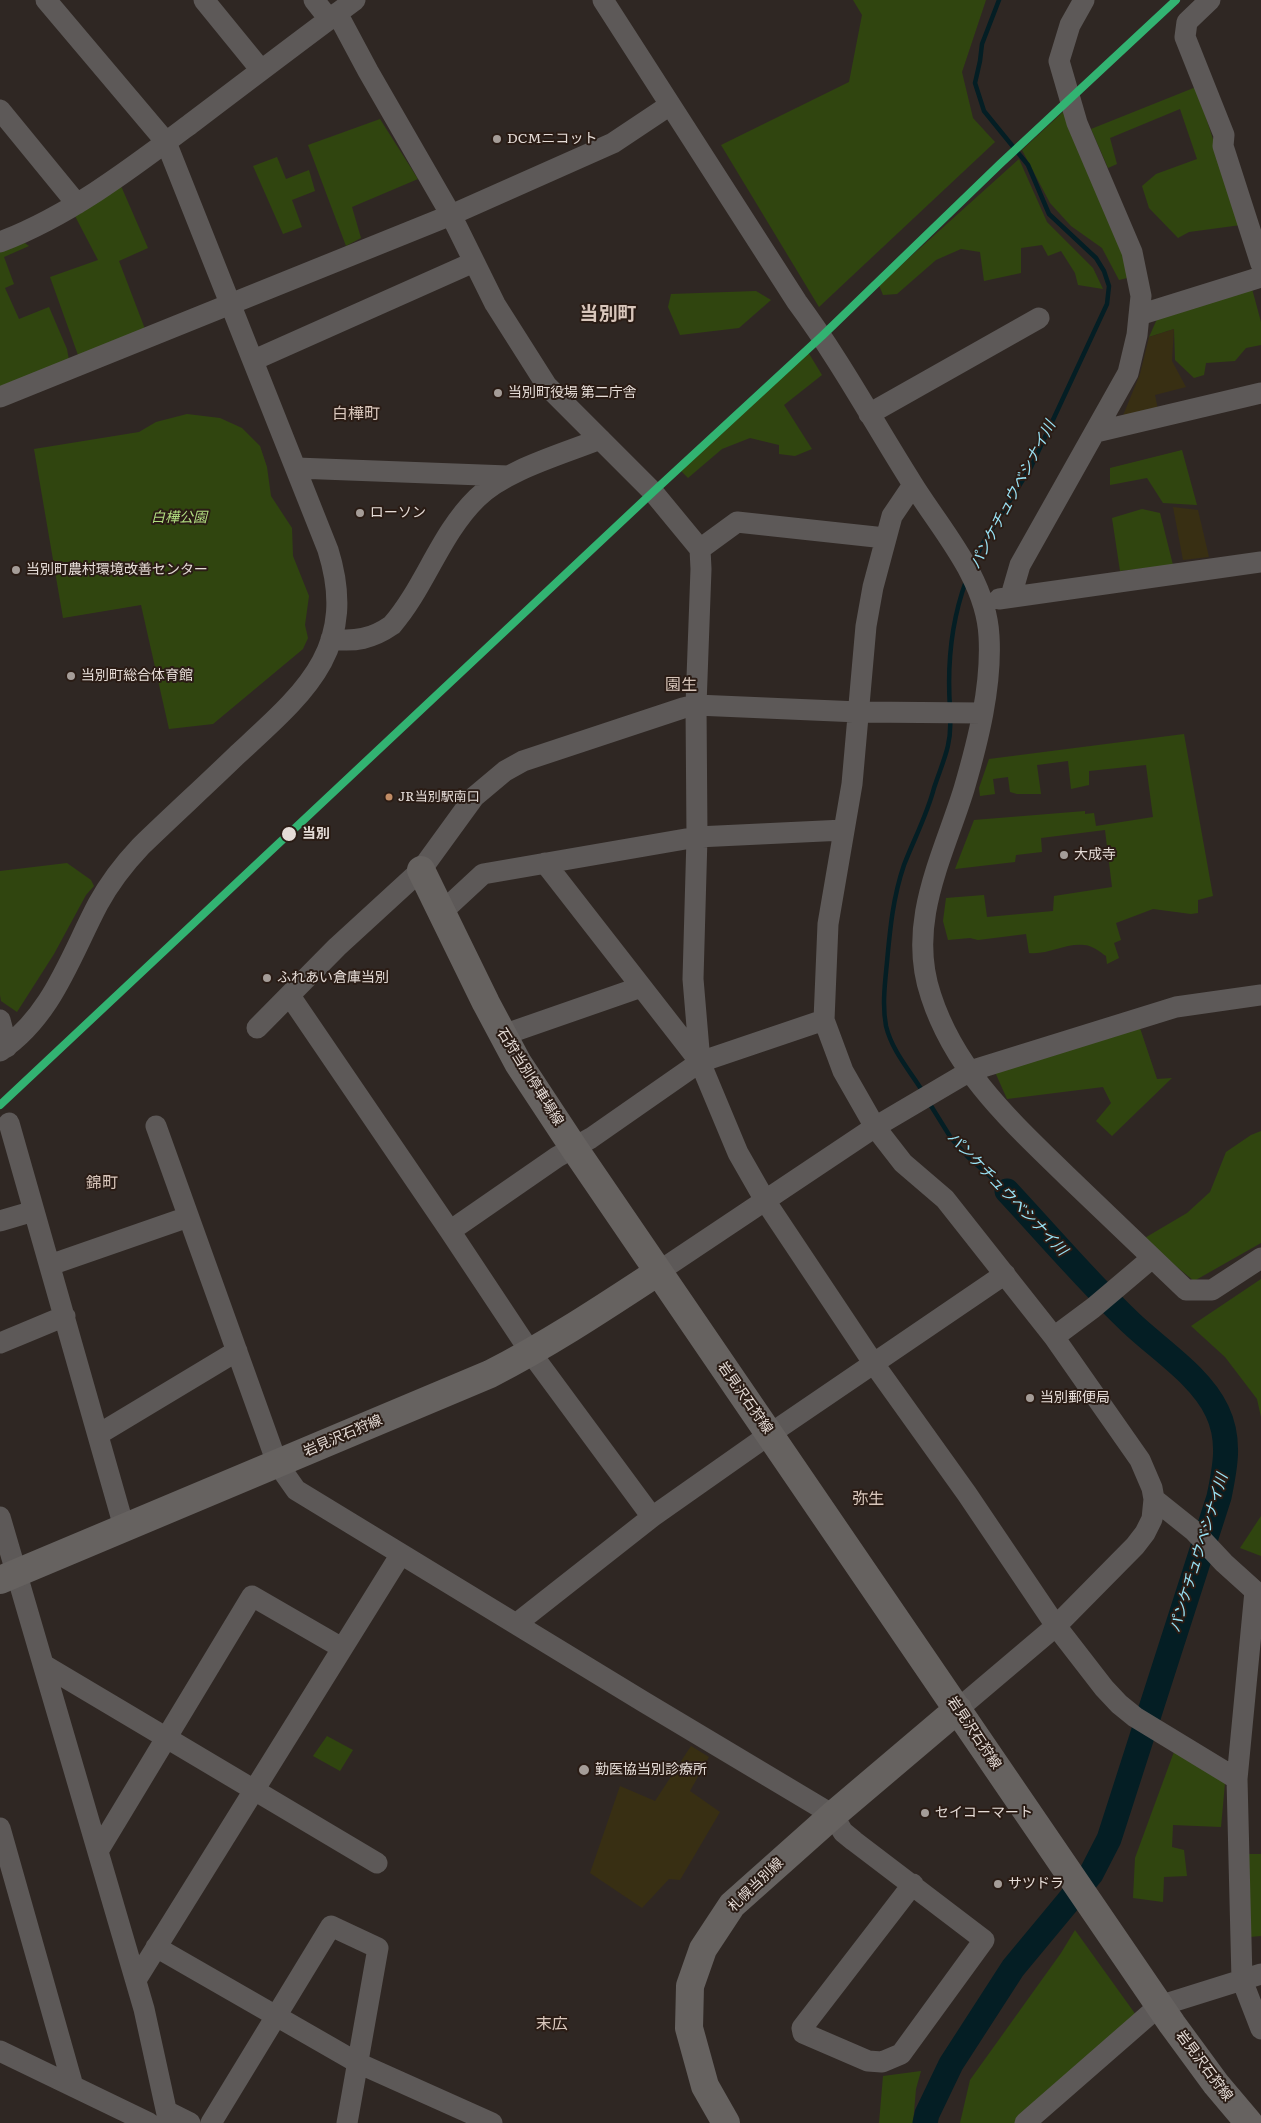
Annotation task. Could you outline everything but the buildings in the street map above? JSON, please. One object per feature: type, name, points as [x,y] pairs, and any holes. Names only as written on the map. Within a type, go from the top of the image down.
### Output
[{"type":"main road","name":"石狩当別停車場線","points":[[421,870],[518,1063],[658,1272]]},
{"type":"main road","name":"岩見沢石狩線","points":[[8,1577],[451,1391],[531,1353],[658,1272],[1068,1870],[1159,2006],[1216,2084],[1249,2123]]},
{"type":"main road","name":"札幌当別線","points":[[726,2123],[705,2086],[690,2028],[690,1986],[703,1949],[732,1905],[833,1815],[958,1709]]},
{"type":"street","points":[[3,1049],[23,1033],[50,1000],[98,904],[120,869],[141,846],[289,707],[316,675],[331,639],[337,597],[334,568],[254,360],[166,142],[46,0]]},
{"type":"street","points":[[204,0],[261,70]]},
{"type":"street","points":[[314,0],[333,16],[368,71],[451,215],[495,304],[547,386],[653,492],[700,549],[702,569],[696,705],[697,837],[693,978],[700,1062]]},
{"type":"street","points":[[0,242],[29,231],[77,204],[166,142],[354,0]]},
{"type":"street","points":[[603,0],[797,302],[822,336],[913,485],[952,543],[981,596],[990,636],[989,654],[972,713],[964,788],[928,892],[924,913],[923,953],[930,994],[954,1047],[1000,1112],[1186,1290],[1212,1290],[1261,1258]]},
{"type":"street","points":[[1011,596],[1020,565],[1128,373],[1137,335],[1141,296],[1132,252],[1077,124],[1059,61],[1070,25],[1084,0]]},
{"type":"street","points":[[1210,0],[1187,22],[1185,37],[1224,135],[1223,146],[1261,264]]},
{"type":"street","points":[[0,397],[451,215],[613,143],[670,105]]},
{"type":"street","points":[[0,110],[77,204]]},
{"type":"street","points":[[254,360],[474,262]]},
{"type":"street","points":[[1139,316],[1261,278]]},
{"type":"street","points":[[870,414],[1039,318]]},
{"type":"street","points":[[1096,432],[1261,393]]},
{"type":"street","points":[[331,639],[363,640],[374,637],[392,625],[399,618],[464,512],[491,486],[508,476],[600,439]]},
{"type":"street","points":[[296,468],[508,476]]},
{"type":"street","points":[[913,485],[892,516],[885,538],[866,626],[852,784],[828,924],[824,1020],[844,1071],[875,1127],[903,1164],[945,1199],[1054,1337],[1140,1460],[1152,1488],[1154,1499],[1152,1519],[1145,1533],[1135,1546],[1056,1626],[958,1709]]},
{"type":"street","points":[[700,549],[737,522],[885,538]]},
{"type":"street","points":[[981,596],[1011,596],[1261,562]]},
{"type":"street","points":[[257,1028],[337,947],[421,870],[474,797],[505,771],[523,761],[696,705],[859,712],[972,713]]},
{"type":"street","points":[[442,912],[483,874],[697,837],[844,830]]},
{"type":"street","points":[[545,863],[700,1062],[738,1153],[766,1202],[874,1364],[962,1488],[1056,1626],[1104,1688],[1119,1704],[1135,1717],[1237,1779]]},
{"type":"street","points":[[503,1035],[641,987]]},
{"type":"street","points":[[658,1272],[766,1202],[875,1127],[970,1071],[1176,1007],[1261,995]]},
{"type":"street","points":[[290,996],[531,1353],[652,1517]]},
{"type":"street","points":[[0,1020],[3,1049]]},
{"type":"street","points":[[450,1231],[700,1062],[824,1020]]},
{"type":"street","points":[[9,1123],[124,1527]]},
{"type":"street","points":[[156,1126],[277,1464],[296,1490],[833,1815],[843,1832],[913,1884],[984,1940],[901,2054],[882,2062],[868,2061],[803,2033],[802,2028],[913,1884]]},
{"type":"street","points":[[0,1220],[34,1211]]},
{"type":"street","points":[[50,1265],[188,1217]]},
{"type":"street","points":[[1054,1337],[1093,1308],[1152,1258]]},
{"type":"street","points":[[516,1624],[652,1517],[1005,1274]]},
{"type":"street","points":[[0,1343],[65,1316]]},
{"type":"street","points":[[99,1434],[237,1351]]},
{"type":"street","points":[[1154,1499],[1194,1531],[1224,1564],[1254,1591],[1237,1779],[1251,1977],[1261,2029]]},
{"type":"street","points":[[0,1517],[8,1577],[44,1665],[136,1980],[169,2118],[190,2123]]},
{"type":"street","points":[[136,1980],[401,1554]]},
{"type":"street","points":[[98,1851],[252,1596],[342,1648]]},
{"type":"street","points":[[44,1665],[255,1788],[377,1862]]},
{"type":"street","points":[[0,1828],[73,2086]]},
{"type":"street","points":[[211,2123],[331,1926],[378,1948],[347,2123]]},
{"type":"street","points":[[156,1947],[358,2062],[492,2123]]},
{"type":"street","points":[[1025,2123],[1159,2006],[1251,1977]]},
{"type":"street","points":[[0,2051],[149,2123]]},
{"type":"green space","points":[[853,0],[986,0],[962,72],[973,118],[995,142],[819,307],[721,145],[849,82],[862,15]]},
{"type":"green space","points":[[1196,87],[1241,225],[1189,232],[1178,238],[1149,208],[1142,186],[1156,174],[1197,159],[1180,109],[1110,138],[1117,164],[1108,168],[1091,129]]},
{"type":"green space","points":[[1064,111],[1121,243],[1131,277],[1119,280],[1102,248],[1071,226],[1050,203],[1022,150]]},
{"type":"green space","points":[[380,119],[418,179],[352,207],[361,238],[346,246],[308,145]]},
{"type":"green space","points":[[277,157],[286,179],[309,170],[315,191],[292,200],[302,227],[283,234],[253,166]]},
{"type":"green space","points":[[1019,159],[1047,222],[1093,268],[1103,289],[1078,285],[1075,273],[1061,251],[1048,256],[1042,245],[1021,248],[1021,273],[984,281],[980,252],[961,249],[936,260],[897,294],[883,295],[879,285]]},
{"type":"green space","points":[[121,186],[148,248],[119,261],[145,329],[78,355],[50,277],[98,260],[75,216]]},
{"type":"green space","points":[[22,241],[29,246],[4,257],[14,284],[5,288],[19,319],[49,307],[67,349],[69,360],[0,387],[0,251]]},
{"type":"green space","points":[[1251,285],[1261,322],[1261,345],[1246,348],[1235,361],[1206,363],[1204,375],[1194,378],[1175,360],[1174,329],[1149,337],[1157,319]]},
{"type":"green space","points":[[756,291],[771,300],[739,328],[680,335],[668,307],[671,294]]},
{"type":"green space","points":[[808,352],[822,375],[784,405],[812,449],[795,456],[779,454],[779,445],[750,438],[722,449],[688,478],[680,470]]},
{"type":"green space","name":"白樺公園","points":[[187,414],[220,418],[242,428],[260,446],[267,467],[271,496],[292,528],[293,556],[309,596],[305,625],[308,638],[303,649],[213,724],[169,729],[141,605],[63,618],[34,449],[139,432],[156,422]]},
{"type":"green space","points":[[1182,450],[1197,505],[1163,503],[1147,478],[1110,485],[1110,468]]},
{"type":"green space","points":[[1142,509],[1160,513],[1173,565],[1120,571],[1112,518]]},
{"type":"green space","points":[[1184,734],[1213,896],[1198,900],[1198,913],[1191,914],[1153,909],[1116,923],[1121,940],[1114,943],[1119,958],[1107,964],[1106,956],[1087,945],[1029,953],[1026,934],[978,940],[970,938],[948,940],[943,921],[946,898],[984,895],[987,917],[1053,911],[1054,896],[1112,887],[1105,830],[1041,838],[1042,852],[1016,855],[1015,862],[955,869],[974,820],[1085,811],[1085,814],[1094,813],[1096,826],[1153,817],[1146,765],[1089,771],[1089,785],[1071,789],[1068,761],[1037,765],[1041,794],[1017,794],[1010,792],[1008,777],[993,779],[995,794],[980,796],[979,788],[989,759]]},
{"type":"green space","points":[[67,863],[91,880],[94,886],[86,895],[54,954],[17,1012],[1,1001],[0,995],[0,871]]},
{"type":"green space","points":[[1139,1025],[1157,1079],[1172,1078],[1112,1136],[1096,1121],[1111,1103],[1103,1087],[1007,1099],[995,1072]]},
{"type":"green space","points":[[1261,1131],[1261,1243],[1194,1281],[1143,1239],[1187,1213],[1210,1192],[1226,1152],[1251,1135]]},
{"type":"green space","points":[[1261,1279],[1261,1417],[1257,1399],[1225,1357],[1191,1326]]},
{"type":"green space","points":[[1261,1516],[1261,1556],[1240,1548]]},
{"type":"green space","points":[[327,1736],[353,1750],[340,1771],[313,1756]]},
{"type":"green space","points":[[1175,1749],[1225,1783],[1221,1827],[1173,1825],[1172,1847],[1184,1850],[1187,1876],[1164,1877],[1163,1902],[1133,1898],[1135,1858]]},
{"type":"green space","points":[[1247,1854],[1261,1854],[1261,1936],[1249,1937]]},
{"type":"green space","points":[[1075,1930],[1136,2015],[1019,2123],[960,2123],[970,2080],[1061,1953]]},
{"type":"green space","points":[[921,2071],[916,2089],[913,2123],[879,2123],[883,2076]]},
{"type":"sand","points":[[1174,329],[1172,361],[1186,387],[1155,395],[1158,410],[1122,418],[1140,374],[1149,337]]},
{"type":"sand","points":[[1173,507],[1198,510],[1209,557],[1183,560]]},
{"type":"sand","points":[[691,1746],[709,1757],[690,1791],[720,1812],[680,1880],[669,1879],[642,1908],[590,1873],[620,1786],[655,1801]]},
{"type":"waterway","name":"パンケチュウベシナイ川","points":[[973,564],[983,543],[1031,467],[1107,304],[1109,286],[1104,271],[1096,258],[1049,214],[1028,165],[984,111],[975,83],[982,44],[999,0]]},
{"type":"waterway","name":"パンケチュウベシナイ川","points":[[950,708],[949,675],[951,643],[966,581]]},
{"type":"waterway","name":"パンケチュウベシナイ川","points":[[923,1092],[892,1044],[885,1018],[885,986],[891,925],[897,889],[904,865],[928,808],[946,754],[950,718]]},
{"type":"waterway","name":"パンケチュウベシナイ川","points":[[928,1101],[951,1138],[968,1157],[1007,1191]]},
{"type":"waterway","name":"パンケチュウベシナイ川","points":[[925,2123],[927,2114],[951,2064],[1013,1968],[1091,1874],[1109,1839],[1219,1497],[1226,1454],[1224,1433],[1217,1411],[1201,1386],[1114,1306],[1007,1191]]},
{"type":"transit line","points":[[0,1105],[653,492],[822,336],[1000,164],[1176,0]]},
{"type":"place","name":"DCMニコット","points":[[497,139]]},
{"type":"place","name":"当別町役場 第二庁舎","points":[[498,393]]},
{"type":"place","name":"ローソン","points":[[360,513]]},
{"type":"place","name":"当別町農村環境改善センター","points":[[16,570]]},
{"type":"place","name":"当別町総合体育館","points":[[71,676]]},
{"type":"place","name":"JR当別駅南口","points":[[389,797]]},
{"type":"place","name":"当別","points":[[289,834]]},
{"type":"place","name":"大成寺","points":[[1064,855]]},
{"type":"place","name":"ふれあい倉庫当別","points":[[267,978]]},
{"type":"place","name":"当別郵便局","points":[[1030,1398]]},
{"type":"place","name":"勤医協当別診療所","points":[[584,1770]]},
{"type":"place","name":"セイコーマート","points":[[925,1813]]},
{"type":"place","name":"サツドラ","points":[[998,1884]]},
{"type":"district","name":"当別町","points":[[608,314]]},
{"type":"district","name":"白樺町","points":[[356,414]]},
{"type":"district","name":"園生","points":[[681,685]]},
{"type":"district","name":"錦町","points":[[102,1183]]},
{"type":"district","name":"弥生","points":[[868,1499]]},
{"type":"district","name":"末広","points":[[552,2024]]}]
